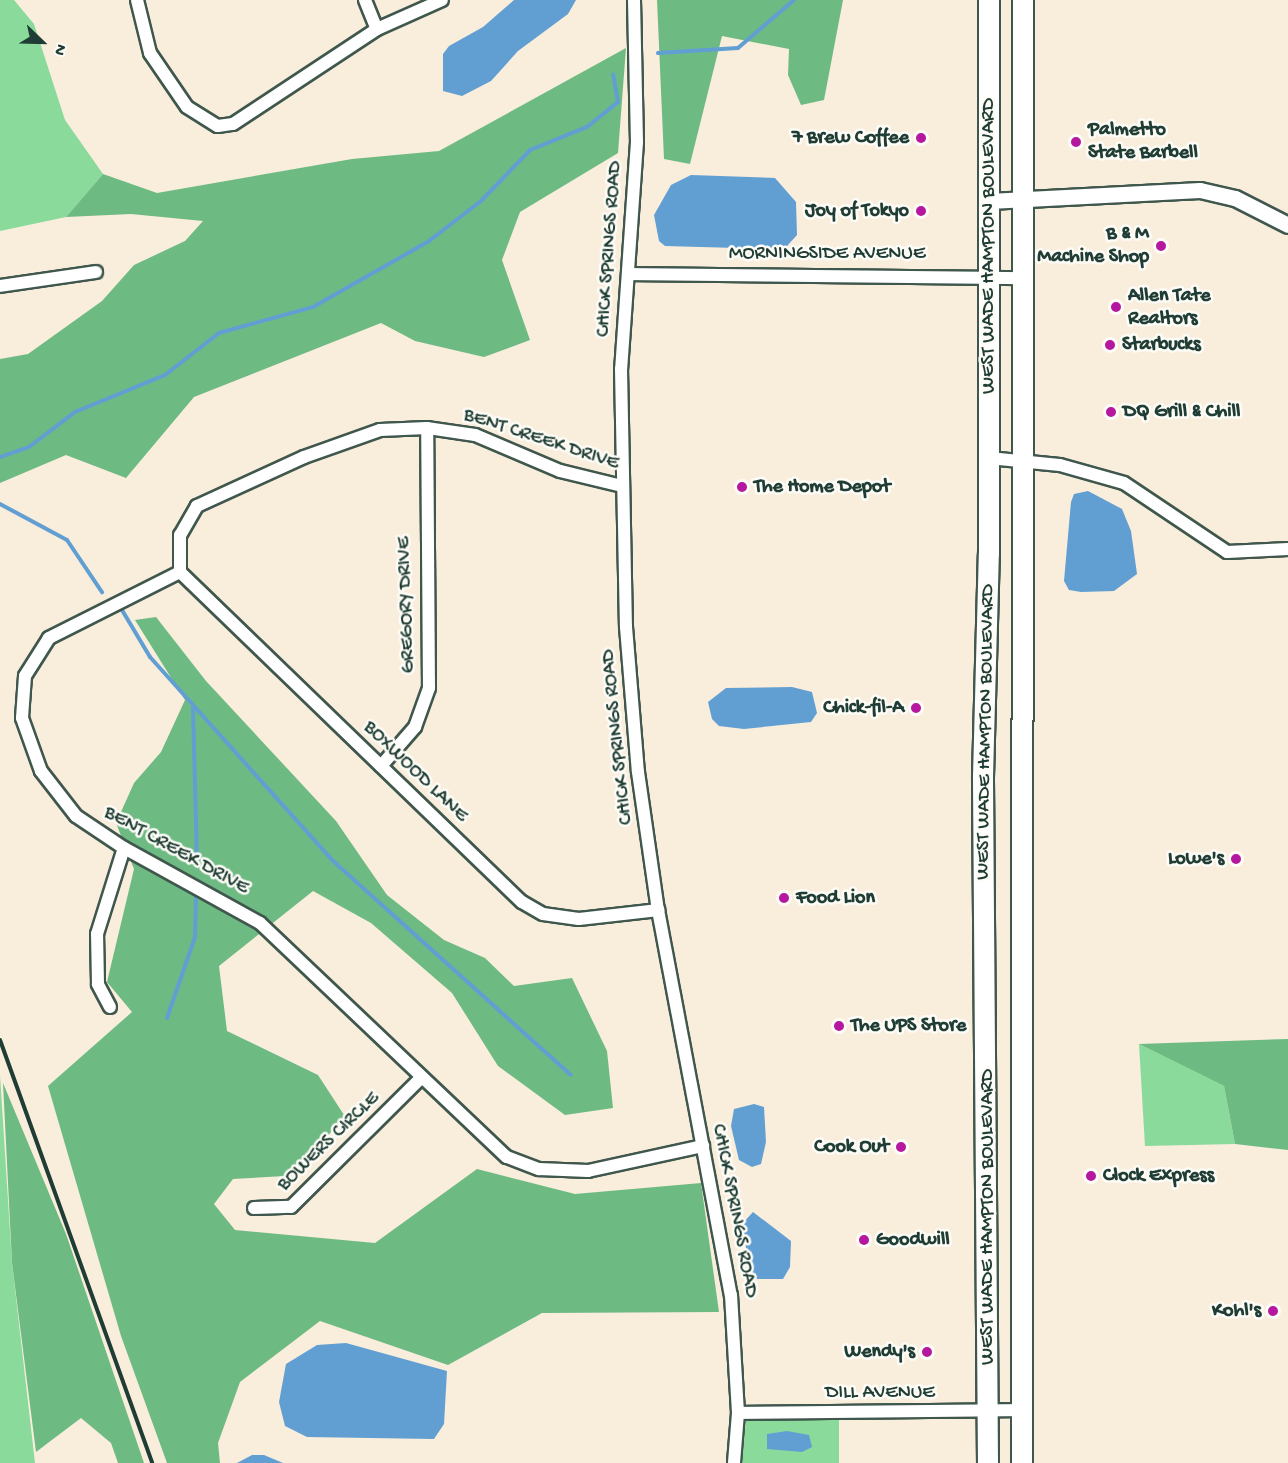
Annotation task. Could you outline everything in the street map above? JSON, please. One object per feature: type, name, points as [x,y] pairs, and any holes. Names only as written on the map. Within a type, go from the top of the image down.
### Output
[{"type":"main road","name":"WEST WADE HAMPTON BOULEVARD","points":[[988,1463],[983,777],[989,458],[989,0]]},
{"type":"main road","name":"WEST WADE HAMPTON BOULEVARD","points":[[1023,0],[1023,1463]]},
{"type":"street","points":[[137,0],[150,52],[187,107],[218,126],[233,124],[377,28],[442,0]]},
{"type":"street","points":[[365,0],[377,28]]},
{"type":"street","name":"CHICK SPRINGS ROAD","points":[[634,0],[637,142],[630,274],[621,369],[622,486],[638,772],[658,910],[731,1294],[738,1413],[734,1463]]},
{"type":"street","points":[[989,201],[1200,190],[1235,198],[1288,225]]},
{"type":"street","points":[[0,286],[96,272]]},
{"type":"street","name":"MORNINGSIDE AVENUE","points":[[630,274],[1023,278]]},
{"type":"street","name":"BENT CREEK DRIVE","points":[[622,486],[560,471],[475,435],[427,428],[371,433],[206,500],[182,528],[180,572],[61,629],[37,653],[23,685],[24,727],[46,780],[76,816],[124,848],[260,923],[420,1079],[497,1150],[539,1169],[606,1168],[703,1146]]},
{"type":"street","name":"GREGORY DRIVE","points":[[381,766],[415,727],[429,688],[427,428]]},
{"type":"street","points":[[989,458],[1060,465],[1124,483],[1227,552],[1288,549]]},
{"type":"street","name":"BOXWOOD LANE","points":[[180,572],[533,909],[579,919],[658,910]]},
{"type":"street","points":[[110,1007],[98,984],[97,934],[124,848]]},
{"type":"street","name":"BOWERS CIRCLE","points":[[254,1208],[291,1207],[420,1079]]},
{"type":"street","name":"DILL AVENUE","points":[[738,1413],[988,1413],[1022,1410]]},
{"type":"green space","points":[[0,0],[14,0],[34,24],[65,120],[103,174],[66,217],[0,231]]},
{"type":"green space","points":[[657,0],[843,0],[824,100],[801,105],[788,75],[789,49],[722,36],[690,164],[664,159]]},
{"type":"green space","points":[[626,48],[618,153],[520,212],[502,260],[530,340],[484,357],[415,341],[381,323],[194,397],[126,478],[66,455],[0,483],[0,359],[28,354],[102,301],[134,265],[185,241],[203,221],[131,214],[66,217],[103,174],[157,193],[352,159],[439,151]]},
{"type":"green space","points":[[156,617],[206,681],[336,821],[387,895],[444,940],[485,958],[514,986],[572,978],[607,1051],[613,1108],[565,1115],[498,1066],[452,993],[371,923],[313,891],[219,966],[227,1031],[318,1075],[346,1118],[285,1176],[233,1179],[214,1204],[235,1230],[375,1243],[477,1169],[575,1194],[701,1183],[719,1312],[542,1313],[448,1365],[320,1321],[240,1382],[218,1443],[220,1463],[167,1463],[121,1336],[48,1086],[132,1012],[107,982],[134,869],[116,823],[134,783],[161,752],[185,700],[135,620]]},
{"type":"green space","points":[[1288,1039],[1288,1150],[1235,1144],[1224,1086],[1139,1044]]},
{"type":"green space","points":[[1139,1044],[1224,1086],[1235,1144],[1145,1146]]},
{"type":"green space","points":[[0,1075],[12,1263],[35,1463],[0,1463]]},
{"type":"green space","points":[[3,1083],[66,1234],[144,1463],[118,1463],[111,1443],[81,1418],[36,1452],[12,1263]]},
{"type":"green space","points":[[747,1408],[839,1409],[839,1463],[742,1463]]},
{"type":"water","points":[[514,0],[576,0],[568,14],[518,51],[491,81],[462,96],[443,91],[443,54],[449,46],[483,27]]},
{"type":"water","points":[[691,175],[775,178],[796,202],[797,235],[787,246],[772,249],[665,246],[659,241],[654,215],[671,185]]},
{"type":"water","points":[[1088,491],[1122,509],[1131,531],[1137,574],[1114,591],[1069,590],[1064,581],[1071,502],[1074,494]]},
{"type":"water","points":[[792,687],[812,692],[817,713],[811,722],[744,729],[719,726],[712,719],[708,702],[726,688]]},
{"type":"water","points":[[754,1104],[764,1107],[766,1142],[761,1164],[752,1167],[739,1160],[731,1126],[734,1109]]},
{"type":"water","points":[[753,1212],[791,1241],[790,1267],[783,1279],[757,1279],[750,1271],[742,1224]]},
{"type":"water","points":[[346,1343],[447,1371],[444,1424],[434,1439],[307,1437],[285,1426],[279,1402],[286,1364],[317,1345]]},
{"type":"water","points":[[787,1431],[809,1435],[812,1447],[802,1452],[767,1449],[767,1434]]},
{"type":"water","points":[[252,1455],[264,1455],[283,1463],[237,1463]]},
{"type":"waterway","points":[[658,53],[738,48],[794,0]]},
{"type":"waterway","points":[[0,457],[29,447],[75,412],[165,375],[219,333],[313,307],[429,241],[481,201],[530,150],[587,127],[618,102],[613,74]]},
{"type":"waterway","points":[[0,504],[67,540],[102,592]]},
{"type":"waterway","points":[[122,610],[150,657],[332,860],[571,1075]]},
{"type":"waterway","points":[[193,708],[197,863]]},
{"type":"waterway","points":[[167,1018],[195,937],[196,895]]},
{"type":"railway","points":[[0,1040],[152,1463]]},
{"type":"place","name":"7 Brew Coffee","points":[[921,138]]},
{"type":"place","name":"Palmetto State Barbell","points":[[1076,142]]},
{"type":"place","name":"Joy of Tokyo","points":[[921,211]]},
{"type":"place","name":"B & M Machine Shop","points":[[1161,246]]},
{"type":"place","name":"Allen Tate Realtors","points":[[1116,307]]},
{"type":"place","name":"Starbucks","points":[[1110,345]]},
{"type":"place","name":"DQ Grill & Chill","points":[[1111,412]]},
{"type":"place","name":"The Home Depot","points":[[742,487]]},
{"type":"place","name":"Chick-fil-A","points":[[916,708]]},
{"type":"place","name":"Lowe's","points":[[1236,859]]},
{"type":"place","name":"Food Lion","points":[[784,898]]},
{"type":"place","name":"The UPS Store","points":[[839,1026]]},
{"type":"place","name":"Cook Out","points":[[901,1147]]},
{"type":"place","name":"Clock Express","points":[[1091,1176]]},
{"type":"place","name":"Goodwill","points":[[864,1240]]},
{"type":"place","name":"Kohl's","points":[[1273,1311]]},
{"type":"place","name":"Wendy's","points":[[927,1352]]}]
